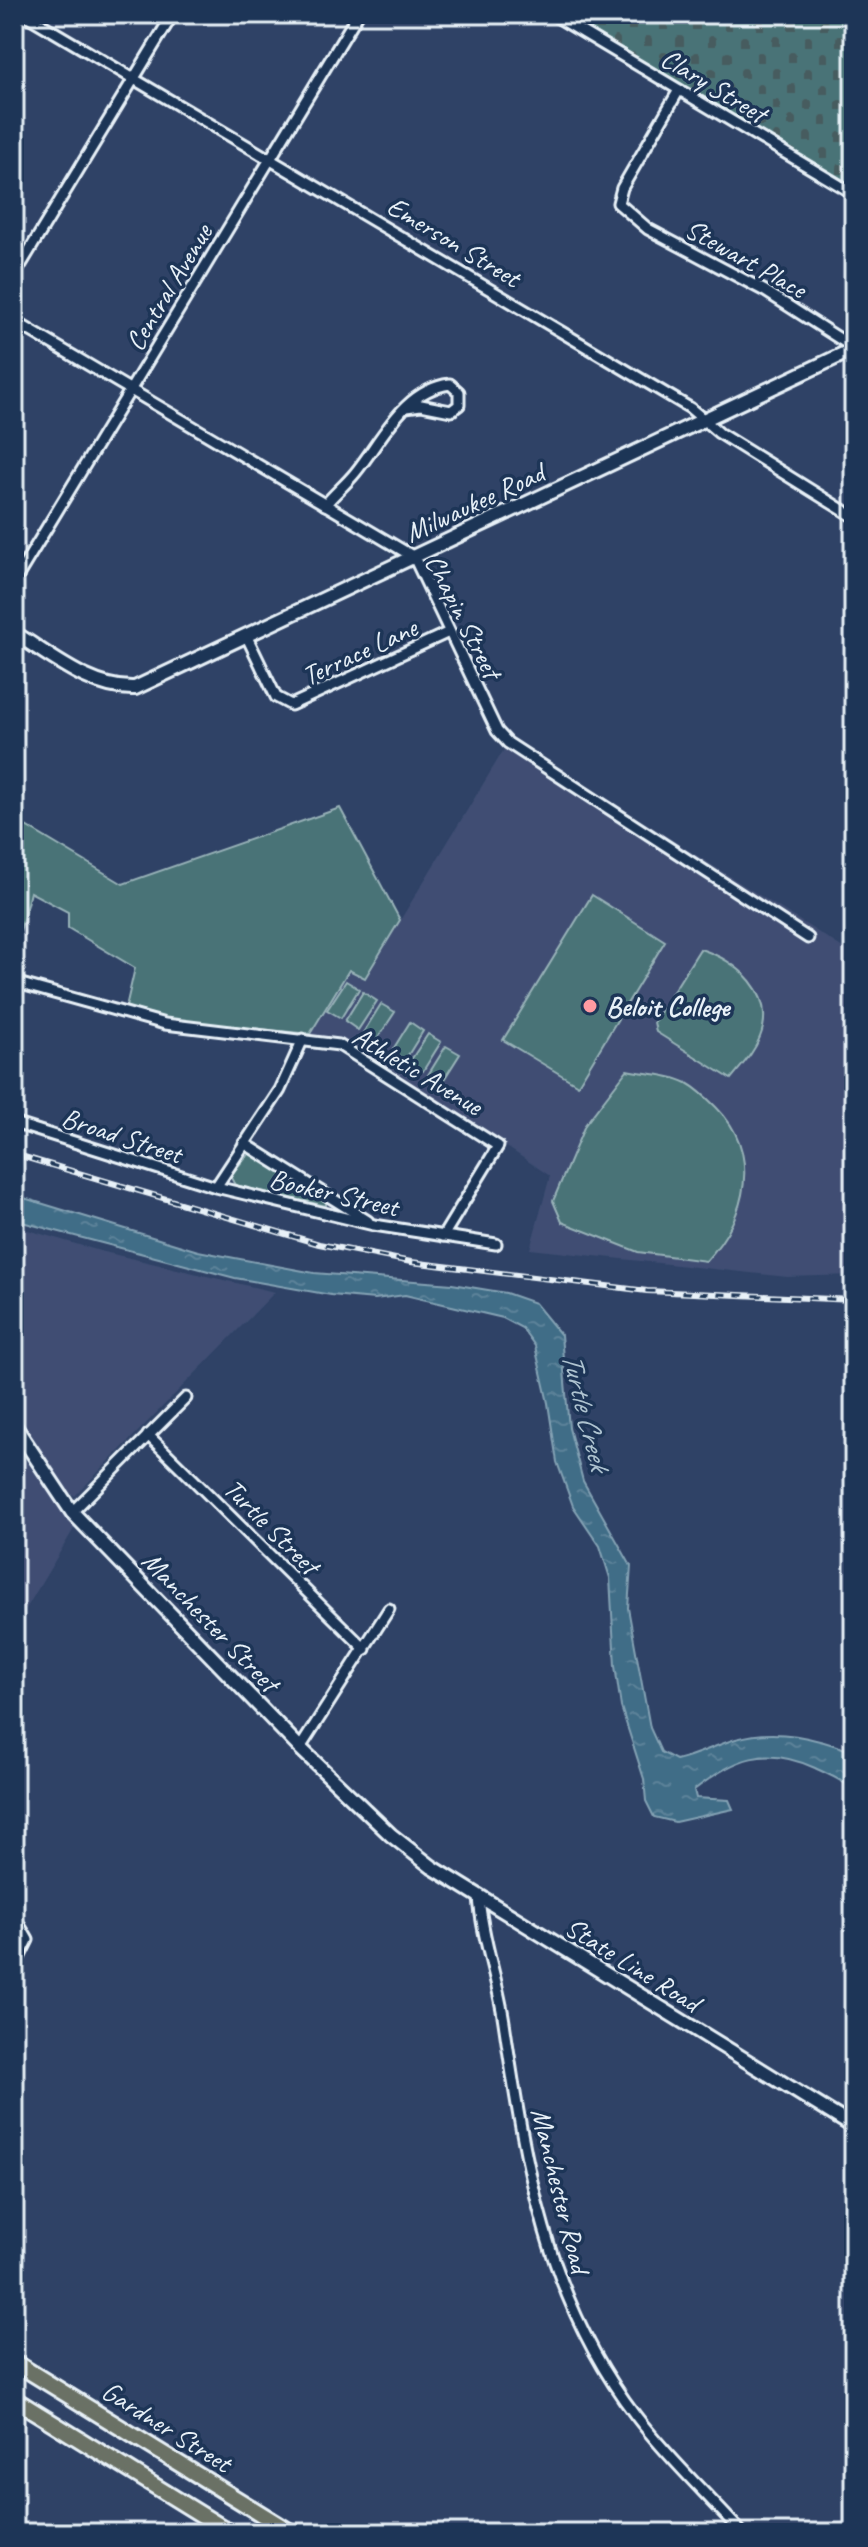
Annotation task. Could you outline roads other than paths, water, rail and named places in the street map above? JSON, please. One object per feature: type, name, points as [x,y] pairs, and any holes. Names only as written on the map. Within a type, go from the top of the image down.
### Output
[{"type":"main road","name":"Gardner Street","points":[[14,2362],[292,2533]]},
{"type":"main road","name":"Gardner Street","points":[[14,2399],[231,2533]]},
{"type":"street","name":"Emerson Street","points":[[24,14],[271,157],[690,408],[703,420],[854,517]]},
{"type":"street","points":[[14,276],[173,14]]},
{"type":"street","name":"Central Avenue","points":[[14,582],[358,14]]},
{"type":"street","name":"Clary Street","points":[[552,14],[854,194]]},
{"type":"street","name":"Stewart Place","points":[[679,90],[622,188],[618,203],[648,229],[765,291],[854,349]]},
{"type":"street","name":"Chapin Street","points":[[14,321],[414,557],[497,731],[508,743],[808,938]]},
{"type":"street","name":"Milwaukee Road","points":[[14,633],[92,680],[112,687],[135,688],[150,683],[854,349]]},
{"type":"street","points":[[325,505],[354,474],[398,413],[406,407],[444,385],[450,384],[459,392],[459,405],[451,411],[421,405],[406,407]]},
{"type":"street","name":"Terrace Lane","points":[[247,637],[276,697],[286,704],[301,702],[449,632]]},
{"type":"street","name":"Athletic Avenue","points":[[14,982],[165,1024],[303,1039],[339,1045],[354,1052],[498,1146],[443,1236]]},
{"type":"street","points":[[216,1187],[280,1090],[303,1039]]},
{"type":"street","name":"Broad Street","points":[[14,1123],[216,1187]]},
{"type":"street","points":[[244,1143],[374,1225]]},
{"type":"street","name":"Booker Street","points":[[216,1187],[374,1225],[443,1236]]},
{"type":"street","points":[[443,1236],[496,1244]]},
{"type":"street","points":[[72,1512],[186,1398]]},
{"type":"street","name":"Manchester Street","points":[[14,1425],[72,1512],[300,1748],[391,1835]]},
{"type":"street","name":"Turtle Street","points":[[148,1435],[365,1649]]},
{"type":"street","points":[[300,1748],[389,1609]]},
{"type":"street","name":"State Line Road","points":[[391,1835],[479,1897],[854,2127]]},
{"type":"street","name":"Manchester Road","points":[[479,1897],[482,1925],[498,1984],[530,2176],[560,2283],[591,2347],[634,2413],[664,2451],[742,2533]]},
{"type":"street","points":[[14,1916],[28,1940],[14,1968]]},
{"type":"water","points":[[14,1195],[198,1251],[314,1273],[452,1284],[506,1293],[535,1303],[561,1335],[569,1428],[583,1481],[631,1566],[628,1608],[650,1728],[661,1752],[676,1760],[751,1736],[796,1736],[854,1752],[854,1790],[836,1778],[797,1761],[766,1756],[751,1758],[723,1770],[694,1790],[696,1798],[729,1800],[733,1809],[675,1822],[654,1817],[646,1801],[644,1779],[621,1707],[615,1666],[610,1578],[600,1546],[573,1506],[557,1462],[535,1346],[522,1328],[503,1318],[405,1295],[375,1299],[331,1295],[235,1278],[14,1220]]},
{"type":"railway","points":[[14,1154],[319,1244],[411,1262],[647,1291],[854,1300]]},
{"type":"place","name":"Beloit College","points":[[590,1006]]},
{"type":"water label","name":"Turtle Creek","points":[[586,1411]]}]
